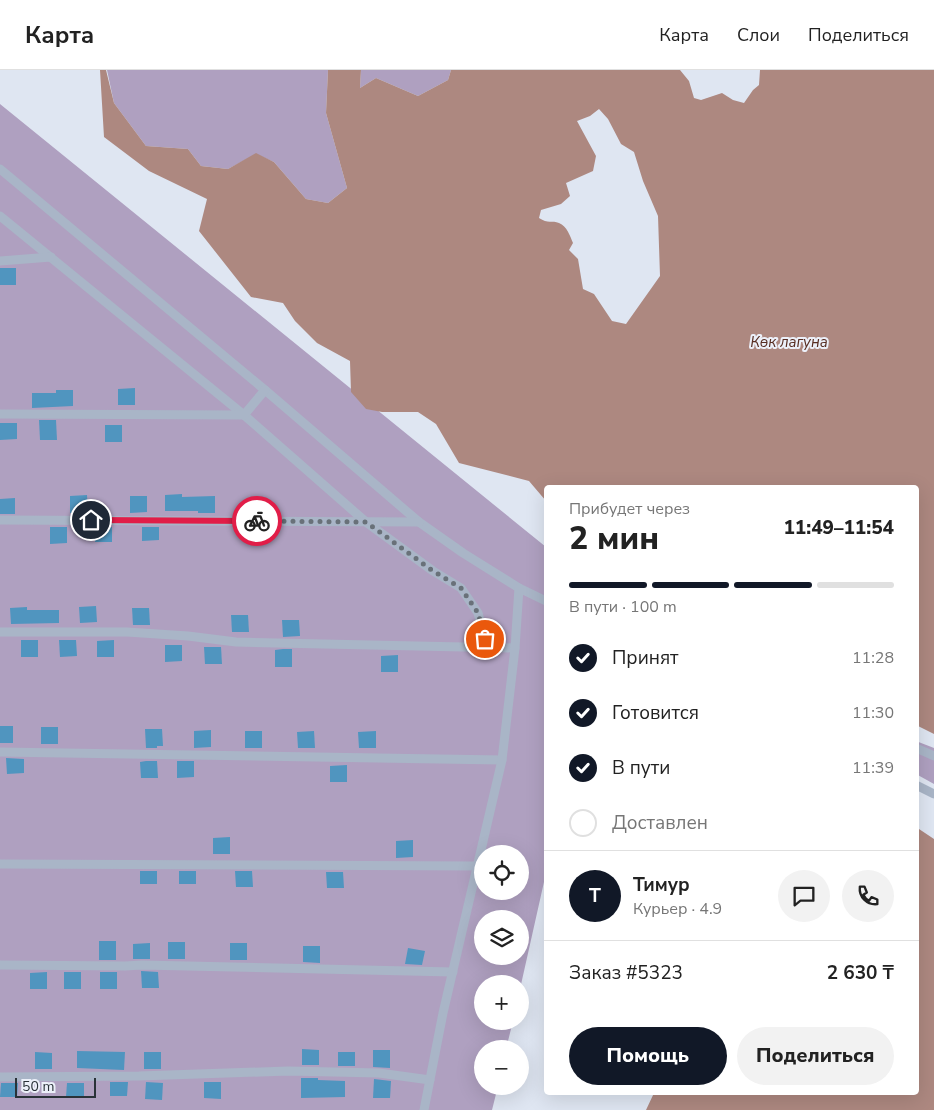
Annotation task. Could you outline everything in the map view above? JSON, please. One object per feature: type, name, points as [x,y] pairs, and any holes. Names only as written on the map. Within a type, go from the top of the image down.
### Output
[{"type":"street","points":[[0,169],[265,390],[418,522],[519,588],[544,600]]},
{"type":"street","points":[[0,216],[244,415],[366,522],[433,571],[461,588],[478,613],[485,639],[493,647]]},
{"type":"street","points":[[0,261],[51,258]]},
{"type":"street","points":[[244,415],[265,390]]},
{"type":"street","points":[[0,414],[244,415]]},
{"type":"street","points":[[0,520],[418,522]]},
{"type":"street","points":[[483,845],[502,760],[515,648],[519,588]]},
{"type":"street","points":[[0,632],[127,632],[188,636],[236,642],[515,648]]},
{"type":"street","points":[[919,749],[934,756]]},
{"type":"street","points":[[0,752],[502,760]]},
{"type":"street","points":[[919,786],[934,794]]},
{"type":"street","points":[[0,864],[474,866]]},
{"type":"street","points":[[424,1110],[474,883]]},
{"type":"street","points":[[0,965],[142,965],[453,972]]},
{"type":"street","points":[[0,1077],[138,1076],[288,1071],[379,1073],[430,1080]]},
{"type":"shaded area","points":[[107,70],[328,70],[326,113],[347,188],[328,203],[306,199],[274,162],[256,154],[228,169],[201,166],[188,149],[146,146],[114,103]]},
{"type":"shaded area","points":[[361,70],[451,70],[448,80],[418,96],[376,78],[360,88]]},
{"type":"shaded area","points":[[0,104],[544,545],[544,882],[529,949],[529,910],[474,910],[474,965],[525,965],[523,975],[474,975],[474,1030],[511,1030],[508,1040],[474,1040],[474,1095],[496,1095],[492,1110],[0,1110]]},
{"type":"shaded area","points":[[919,742],[934,748],[934,784],[919,776]]},
{"type":"water","name":"Көк лагуна","points":[[100,70],[106,70],[114,103],[146,146],[188,149],[201,166],[228,169],[256,153],[274,162],[306,199],[328,203],[347,188],[326,113],[328,70],[361,70],[360,88],[376,78],[418,96],[448,80],[451,70],[680,70],[689,81],[694,98],[701,100],[722,93],[733,100],[744,103],[759,85],[760,70],[934,70],[934,734],[919,726],[919,485],[544,485],[544,499],[529,481],[459,463],[436,424],[418,412],[382,412],[366,409],[351,392],[350,361],[317,343],[295,321],[283,303],[251,297],[199,231],[207,199],[149,171],[104,137]],"holes":[[[599,109],[608,119],[621,144],[634,152],[643,181],[658,216],[660,276],[626,324],[612,321],[594,294],[583,289],[578,259],[569,250],[573,243],[562,224],[539,218],[541,210],[561,204],[570,196],[566,183],[593,171],[596,156],[577,121],[590,116]]]},
{"type":"water","points":[[919,829],[934,839],[934,1110],[646,1110],[653,1095],[919,1095]]},
{"type":"building","points":[[0,268],[16,268],[16,285],[0,285]]},
{"type":"building","points":[[135,388],[135,405],[118,405],[118,389]]},
{"type":"building","points":[[56,390],[73,390],[73,406],[32,408],[32,393],[56,393]]},
{"type":"building","points":[[39,420],[56,420],[57,440],[40,440]]},
{"type":"building","points":[[0,423],[17,423],[17,439],[0,440]]},
{"type":"building","points":[[105,425],[122,425],[122,442],[105,442]]},
{"type":"building","points":[[182,494],[182,497],[215,496],[215,513],[165,511],[165,495]]},
{"type":"building","points":[[87,495],[88,512],[70,513],[70,496]]},
{"type":"building","points":[[130,496],[147,496],[147,512],[130,513]]},
{"type":"building","points":[[15,498],[15,514],[0,514],[0,499]]},
{"type":"building","points":[[50,527],[67,527],[67,543],[50,544]]},
{"type":"building","points":[[95,527],[112,527],[112,542],[95,542]]},
{"type":"building","points":[[142,527],[159,527],[159,540],[142,541]]},
{"type":"building","points":[[96,606],[97,622],[80,623],[79,607]]},
{"type":"building","points":[[27,607],[27,610],[59,610],[59,623],[11,624],[10,608]]},
{"type":"building","points":[[132,608],[149,608],[150,625],[133,625]]},
{"type":"building","points":[[231,615],[248,615],[249,632],[232,632]]},
{"type":"building","points":[[282,620],[299,620],[300,636],[283,637]]},
{"type":"building","points":[[21,640],[38,640],[38,657],[21,657]]},
{"type":"building","points":[[59,640],[76,640],[77,656],[60,657]]},
{"type":"building","points":[[114,640],[114,657],[97,657],[97,641]]},
{"type":"building","points":[[165,645],[182,645],[182,661],[165,662]]},
{"type":"building","points":[[204,647],[221,647],[222,664],[205,664]]},
{"type":"building","points":[[292,649],[292,667],[275,667],[275,650]]},
{"type":"building","points":[[398,655],[398,672],[381,672],[381,656]]},
{"type":"building","points":[[0,726],[13,726],[13,743],[0,743]]},
{"type":"building","points":[[41,727],[58,727],[58,744],[41,744]]},
{"type":"building","points":[[145,729],[162,729],[163,746],[146,748]]},
{"type":"building","points":[[211,730],[211,747],[194,748],[194,731]]},
{"type":"building","points":[[245,731],[262,731],[262,748],[245,748]]},
{"type":"building","points":[[314,731],[315,748],[298,748],[297,732]]},
{"type":"building","points":[[376,731],[376,748],[359,748],[358,732]]},
{"type":"building","points":[[6,758],[24,759],[24,773],[7,774]]},
{"type":"building","points":[[157,761],[158,778],[141,778],[140,762]]},
{"type":"building","points":[[177,761],[194,761],[194,777],[177,778]]},
{"type":"building","points":[[347,765],[347,782],[330,782],[330,766]]},
{"type":"building","points":[[230,837],[230,854],[213,854],[213,838]]},
{"type":"building","points":[[413,840],[413,857],[396,858],[396,841]]},
{"type":"building","points":[[140,871],[157,871],[157,884],[140,884]]},
{"type":"building","points":[[179,871],[196,871],[196,884],[179,884]]},
{"type":"building","points":[[235,871],[252,871],[253,887],[236,887]]},
{"type":"building","points":[[326,872],[343,872],[344,888],[327,888]]},
{"type":"building","points":[[99,941],[116,941],[116,960],[99,960]]},
{"type":"building","points":[[168,942],[185,942],[185,959],[168,959]]},
{"type":"building","points":[[150,943],[150,959],[133,959],[133,944]]},
{"type":"building","points":[[230,943],[247,943],[247,960],[230,960]]},
{"type":"building","points":[[303,946],[320,946],[320,963],[303,962]]},
{"type":"building","points":[[408,948],[425,951],[422,965],[405,964]]},
{"type":"building","points":[[141,971],[158,972],[159,988],[142,988]]},
{"type":"building","points":[[47,972],[47,989],[30,989],[30,973]]},
{"type":"building","points":[[64,972],[81,972],[81,989],[64,989]]},
{"type":"building","points":[[100,972],[117,972],[117,989],[100,989]]},
{"type":"building","points":[[302,1049],[319,1050],[319,1065],[302,1065]]},
{"type":"building","points":[[373,1050],[390,1050],[390,1068],[373,1067]]},
{"type":"building","points":[[77,1051],[125,1052],[124,1070],[77,1068]]},
{"type":"building","points":[[35,1052],[52,1053],[52,1069],[35,1069]]},
{"type":"building","points":[[144,1052],[161,1052],[161,1069],[144,1069]]},
{"type":"building","points":[[338,1052],[355,1052],[355,1066],[338,1066]]},
{"type":"building","points":[[301,1078],[345,1081],[345,1097],[301,1098]]},
{"type":"building","points":[[374,1079],[391,1081],[390,1098],[373,1098]]},
{"type":"building","points":[[110,1082],[128,1082],[127,1096],[110,1096]]},
{"type":"building","points":[[146,1082],[163,1083],[162,1100],[145,1099]]},
{"type":"building","points":[[204,1082],[221,1082],[221,1099],[204,1098]]},
{"type":"building","points":[[1,1083],[18,1083],[17,1097],[0,1097]]},
{"type":"building","points":[[67,1083],[84,1083],[84,1098],[66,1097]]},
{"type":"way so far","points":[[257,521],[366,522],[433,571],[461,588],[478,613],[485,639]]},
{"type":"route","points":[[91,520],[257,521]]}]
